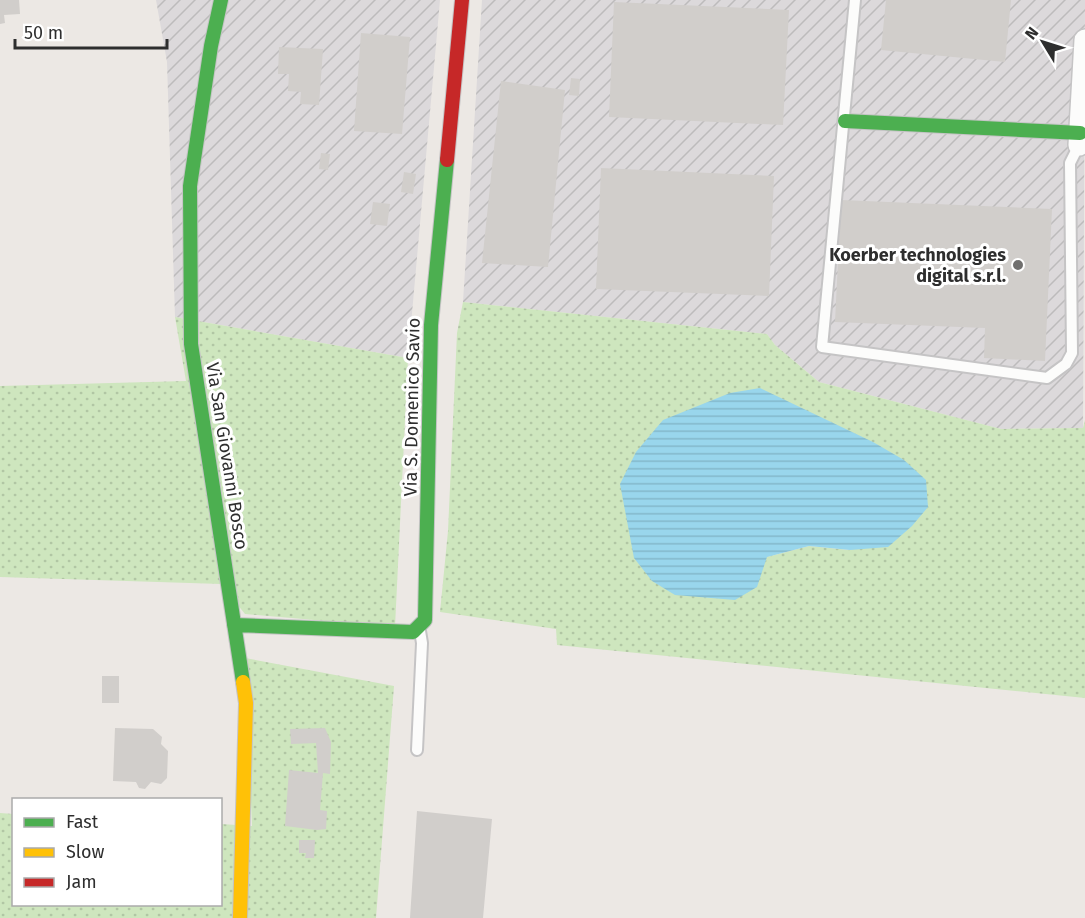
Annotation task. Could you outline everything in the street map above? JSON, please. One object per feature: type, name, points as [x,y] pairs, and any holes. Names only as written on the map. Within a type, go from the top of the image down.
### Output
[{"type":"street","name":"Via San Giovanni Bosco","points":[[221,0],[211,45],[190,186],[191,344],[246,703],[240,918]]},
{"type":"street","name":"Via S. Domenico Savio","points":[[419,628],[425,620],[431,325],[462,0]]},
{"type":"street","points":[[845,121],[1079,139],[1085,40]]},
{"type":"street","points":[[234,625],[413,632],[419,628]]},
{"type":"lane","points":[[855,0],[822,347],[1047,378],[1066,364],[1072,353],[1070,164],[1079,139]]},
{"type":"lane","points":[[417,750],[422,643],[419,628]]},
{"type":"shaded area","points":[[156,0],[440,0],[408,358],[175,317],[167,62]]},
{"type":"shaded area","points":[[482,0],[1085,0],[1083,428],[1001,429],[819,382],[775,345],[767,334],[463,302]]},
{"type":"green space","points":[[463,302],[767,334],[775,345],[819,382],[1001,429],[1083,428],[1085,420],[1085,698],[557,645],[556,629],[440,612],[448,531],[457,333]],"holes":[[[928,507],[850,550],[809,546],[767,557]]]},
{"type":"green space","points":[[175,317],[408,358],[395,627],[245,614],[221,584],[0,577],[0,386],[186,381]]},
{"type":"green space","points":[[245,658],[394,686],[376,918],[0,918],[0,813],[12,814],[12,906],[222,906],[222,824],[252,826]]},
{"type":"water","points":[[760,388],[873,442],[904,460],[926,480],[928,507],[912,526],[888,547],[850,550],[809,546],[767,557],[757,587],[735,600],[675,595],[652,581],[634,558],[620,484],[636,452],[663,420],[730,393]]},
{"type":"building","points":[[0,0],[19,0],[20,14],[4,15],[5,23],[0,24]]},
{"type":"building","points":[[886,0],[1011,0],[1005,62],[881,50]]},
{"type":"building","points":[[614,2],[789,10],[783,125],[609,117]]},
{"type":"building","points":[[361,33],[410,37],[402,134],[354,131]]},
{"type":"building","points":[[279,47],[323,49],[319,105],[300,104],[301,92],[288,91],[289,74],[278,74]]},
{"type":"building","points":[[571,78],[580,79],[579,96],[569,95]]},
{"type":"building","points":[[501,81],[565,90],[548,267],[482,263]]},
{"type":"building","points":[[321,153],[330,154],[328,170],[319,169]]},
{"type":"building","points":[[601,168],[774,176],[769,296],[596,289]]},
{"type":"building","points":[[404,172],[416,174],[413,194],[401,192]]},
{"type":"building","points":[[841,200],[1052,209],[1045,361],[984,358],[985,328],[835,322]]},
{"type":"building","points":[[373,202],[390,204],[387,226],[370,224]]},
{"type":"building","points":[[102,676],[119,676],[119,703],[102,703]]},
{"type":"building","points":[[115,728],[153,729],[162,737],[161,744],[168,751],[167,778],[161,784],[151,782],[145,789],[139,788],[136,782],[113,781]]},
{"type":"building","points":[[325,728],[331,742],[330,774],[323,773],[320,810],[327,811],[326,829],[285,826],[289,770],[318,773],[316,743],[291,744],[290,729]]},
{"type":"building","points":[[417,811],[492,819],[483,918],[410,918]]},
{"type":"building","points":[[299,840],[315,840],[314,858],[305,858],[306,853],[299,853]]},
{"type":"traffic: fast","points":[[221,0],[211,46],[190,186],[191,344],[243,682]]},
{"type":"traffic: fast","points":[[845,121],[1080,133]]},
{"type":"traffic: fast","points":[[234,625],[413,632],[425,620],[431,325],[447,160]]},
{"type":"traffic: slow","points":[[240,918],[246,703],[243,682]]},
{"type":"traffic: jam","points":[[447,160],[462,0]]},
{"type":"place","name":"Koerber technologies digital s.r.l.","points":[[1018,265]]}]
